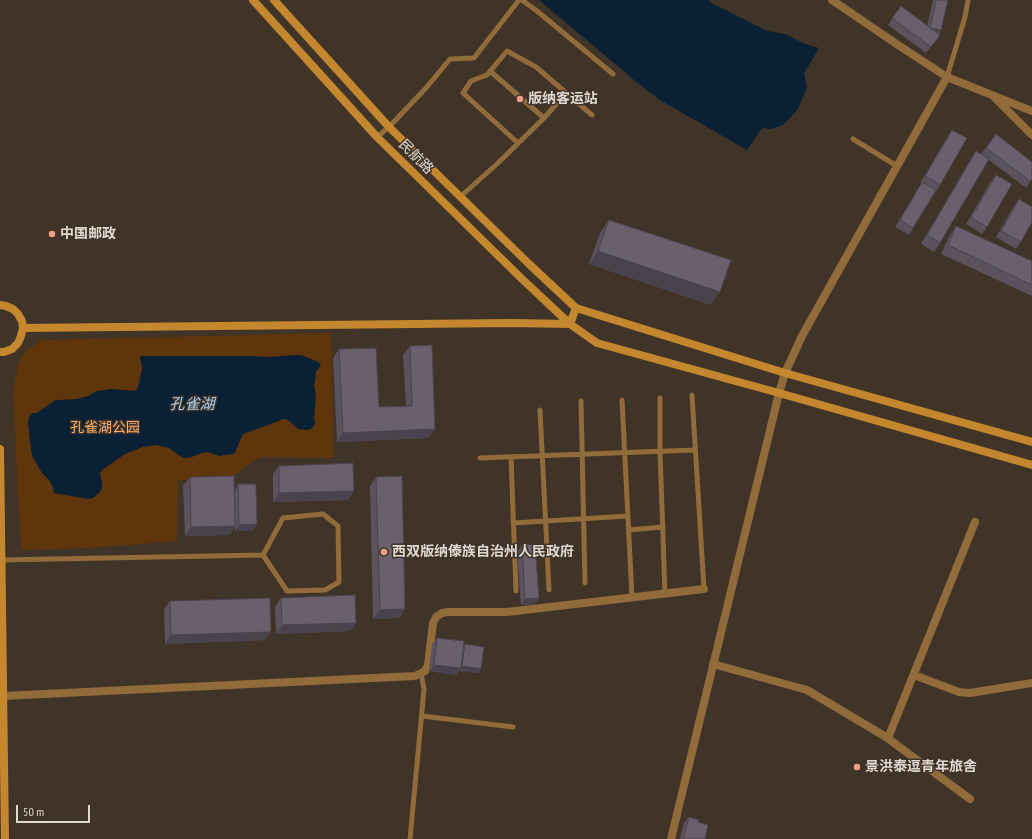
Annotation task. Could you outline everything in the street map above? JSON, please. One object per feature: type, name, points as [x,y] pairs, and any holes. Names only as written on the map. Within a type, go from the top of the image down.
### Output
[{"type":"main road","name":"民航路","points":[[253,0],[377,137],[570,324],[597,343],[1032,465]]},
{"type":"main road","name":"民航路","points":[[274,0],[389,127],[576,308]]},
{"type":"main road","points":[[0,305],[13,309],[22,321],[23,328],[22,336],[18,343],[12,349],[0,352]]},
{"type":"main road","points":[[23,328],[512,323],[570,324],[576,308],[785,373],[1032,442]]},
{"type":"main road","points":[[0,449],[5,839]]},
{"type":"street","points":[[832,0],[946,77],[1032,111]]},
{"type":"street","points":[[671,839],[785,373],[802,336],[946,77]]},
{"type":"street","points":[[991,95],[1032,135]]},
{"type":"street","points":[[888,738],[975,522]]},
{"type":"street","points":[[3,696],[415,676],[425,671],[428,665],[436,617],[448,612],[507,612],[704,589]]},
{"type":"street","points":[[713,664],[807,690],[888,738],[970,799]]},
{"type":"street","points":[[914,675],[959,692],[970,693],[1032,683]]},
{"type":"lane","points":[[377,137],[389,127],[426,88],[450,58],[474,58],[519,0]]},
{"type":"lane","points":[[522,0],[612,74]]},
{"type":"lane","points":[[946,77],[966,16],[968,0]]},
{"type":"lane","points":[[518,143],[463,93],[470,81],[487,75],[507,51],[536,67],[592,116]]},
{"type":"lane","points":[[490,71],[544,118]]},
{"type":"lane","points":[[460,197],[544,118],[566,93]]},
{"type":"lane","points":[[853,139],[897,166]]},
{"type":"lane","points":[[692,395],[704,589]]},
{"type":"lane","points":[[660,398],[660,451],[665,594]]},
{"type":"lane","points":[[622,400],[632,598]]},
{"type":"lane","points":[[581,402],[585,583]]},
{"type":"lane","points":[[540,410],[549,590]]},
{"type":"lane","points":[[480,458],[695,450]]},
{"type":"lane","points":[[511,457],[516,590]]},
{"type":"lane","points":[[323,514],[338,526],[339,582],[325,590],[287,591],[263,555],[283,518],[323,514]]},
{"type":"lane","points":[[513,523],[628,516]]},
{"type":"lane","points":[[629,530],[663,527]]},
{"type":"lane","points":[[1,560],[263,555]]},
{"type":"lane","points":[[410,839],[424,689],[421,673]]},
{"type":"lane","points":[[422,716],[513,727]]},
{"type":"green space","name":"孔雀湖公园","points":[[331,333],[334,458],[260,457],[227,481],[178,480],[177,541],[90,548],[21,550],[13,392],[18,364],[24,352],[42,340]]},
{"type":"water","points":[[539,0],[709,0],[712,3],[767,31],[785,34],[805,44],[819,48],[804,73],[807,87],[798,109],[783,125],[771,129],[762,128],[747,150],[660,100]]},
{"type":"water","name":"孔雀湖","points":[[301,355],[318,362],[321,365],[316,372],[314,386],[316,396],[315,422],[311,429],[298,429],[288,420],[283,419],[243,434],[234,454],[220,456],[207,452],[189,458],[184,458],[169,448],[156,445],[143,447],[125,454],[102,470],[100,474],[102,488],[93,498],[88,499],[54,493],[49,480],[42,473],[32,456],[28,421],[29,417],[33,413],[37,413],[54,401],[77,399],[88,396],[97,391],[112,389],[135,391],[138,387],[142,369],[140,356],[267,357]]},
{"type":"building","points":[[936,0],[948,0],[941,30],[930,28]]},
{"type":"building","points":[[901,6],[940,35],[931,47],[892,18]]},
{"type":"building","points":[[952,130],[967,138],[940,185],[925,176]]},
{"type":"building","points":[[996,134],[1032,162],[1032,179],[1030,181],[986,148]]},
{"type":"building","points":[[976,151],[989,159],[940,243],[927,235]]},
{"type":"building","points":[[996,175],[1012,184],[987,227],[971,218]]},
{"type":"building","points":[[922,182],[936,190],[913,228],[900,220]]},
{"type":"building","points":[[1019,199],[1032,207],[1032,222],[1021,242],[1001,231]]},
{"type":"building","points":[[609,220],[731,260],[720,292],[598,251]]},
{"type":"building","points":[[956,226],[1032,261],[1032,285],[948,245]]},
{"type":"building","points":[[432,345],[435,429],[343,433],[339,349],[376,348],[379,407],[412,406],[410,346]]},
{"type":"building","points":[[353,463],[354,491],[279,493],[279,466]]},
{"type":"building","points":[[234,476],[235,526],[191,527],[190,477]]},
{"type":"building","name":"西双版纳傣族自治州人民政府","points":[[402,476],[405,609],[380,610],[376,477]]},
{"type":"building","points":[[238,484],[256,484],[257,524],[239,525]]},
{"type":"building","points":[[535,544],[539,598],[525,599],[522,545]]},
{"type":"building","points":[[355,595],[356,623],[282,625],[281,598]]},
{"type":"building","points":[[270,598],[271,632],[171,635],[170,601]]},
{"type":"building","points":[[437,638],[464,641],[461,668],[434,665]]},
{"type":"building","points":[[465,644],[484,647],[481,669],[462,666]]},
{"type":"building","points":[[689,817],[708,825],[705,839],[683,839]]},
{"type":"place","name":"版纳客运站","points":[[520,99]]},
{"type":"place","name":"中国邮政","points":[[52,234]]},
{"type":"place","name":"西双版纳傣族自治州人民政府","points":[[384,552]]},
{"type":"place","name":"景洪泰逗青年旅舍","points":[[857,767]]}]
